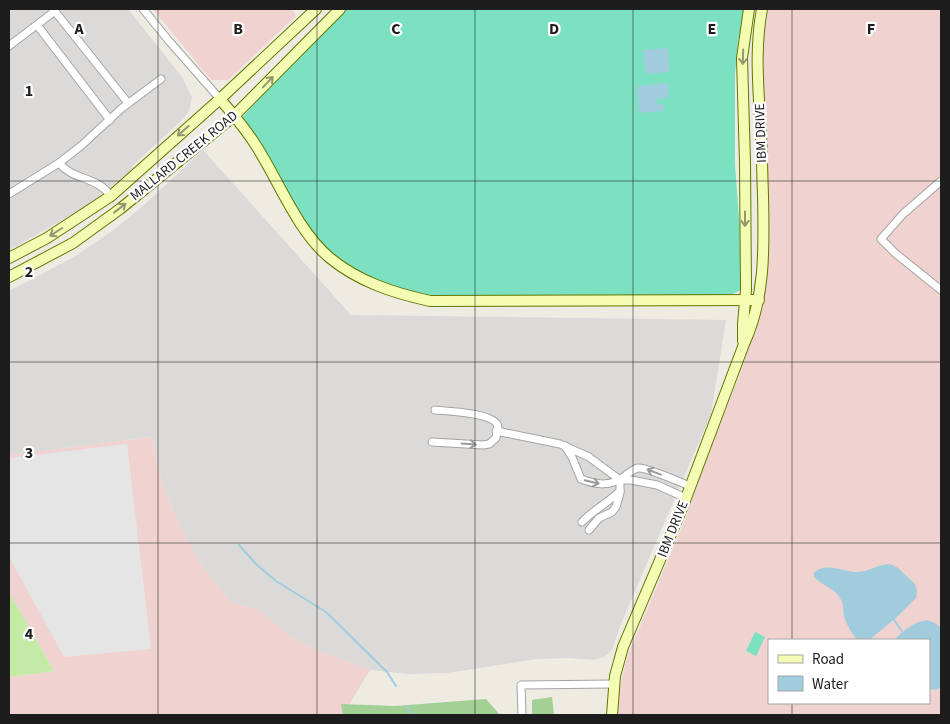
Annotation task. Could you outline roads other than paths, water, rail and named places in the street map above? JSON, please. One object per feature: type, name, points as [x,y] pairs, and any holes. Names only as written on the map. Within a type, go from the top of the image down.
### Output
[{"type":"street","points":[[143,9],[255,143],[316,244],[330,258],[353,274],[377,286],[430,301],[759,300]]},
{"type":"street","name":"MALLARD CREEK ROAD","points":[[9,258],[47,238],[111,196],[220,99],[316,9]]},
{"type":"street","name":"MALLARD CREEK ROAD","points":[[9,277],[73,243],[120,209],[234,116],[339,9]]},
{"type":"street","name":"IBM DRIVE","points":[[744,344],[745,163],[742,58],[749,9]]},
{"type":"street","name":"IBM DRIVE","points":[[612,715],[614,684],[623,647],[686,498],[753,324],[759,300],[763,245],[761,126],[757,58],[758,33],[762,9]]},
{"type":"street","points":[[9,46],[54,10],[128,103]]},
{"type":"street","points":[[36,25],[110,120]]},
{"type":"street","points":[[9,194],[59,163],[128,103],[161,79]]},
{"type":"street","points":[[59,163],[68,172],[102,186],[111,196]]},
{"type":"street","points":[[941,181],[904,214],[881,239],[895,253],[941,290]]},
{"type":"street","points":[[432,442],[489,444],[496,438],[498,427],[495,421],[487,416],[435,410]]},
{"type":"street","points":[[496,431],[538,438],[565,446],[589,457],[620,480],[657,485],[686,498]]},
{"type":"street","points":[[565,446],[581,479],[596,484],[608,485],[620,480],[632,470],[641,468],[690,486]]},
{"type":"street","points":[[589,530],[602,516],[616,507],[620,480]]},
{"type":"street","points":[[582,522],[620,490]]},
{"type":"street","points":[[599,507],[602,516]]},
{"type":"street","points":[[522,715],[521,685],[614,684]]},
{"type":"water","points":[[668,48],[670,72],[645,74],[643,50]]},
{"type":"water","points":[[668,83],[669,98],[657,99],[657,104],[663,104],[664,111],[639,113],[637,86]]},
{"type":"water","points":[[890,564],[898,568],[915,584],[916,598],[896,618],[870,639],[856,639],[846,622],[843,604],[839,596],[817,580],[814,577],[814,573],[823,568],[859,572]]},
{"type":"water","points":[[927,620],[941,628],[941,687],[936,690],[930,689],[930,639],[895,639],[905,630]]},
{"type":"waterway","points":[[239,545],[257,565],[276,581],[326,612],[387,672],[396,686]]},
{"type":"waterway","points":[[894,620],[902,631]]},
{"type":"waterway","points":[[407,706],[412,715]]}]
